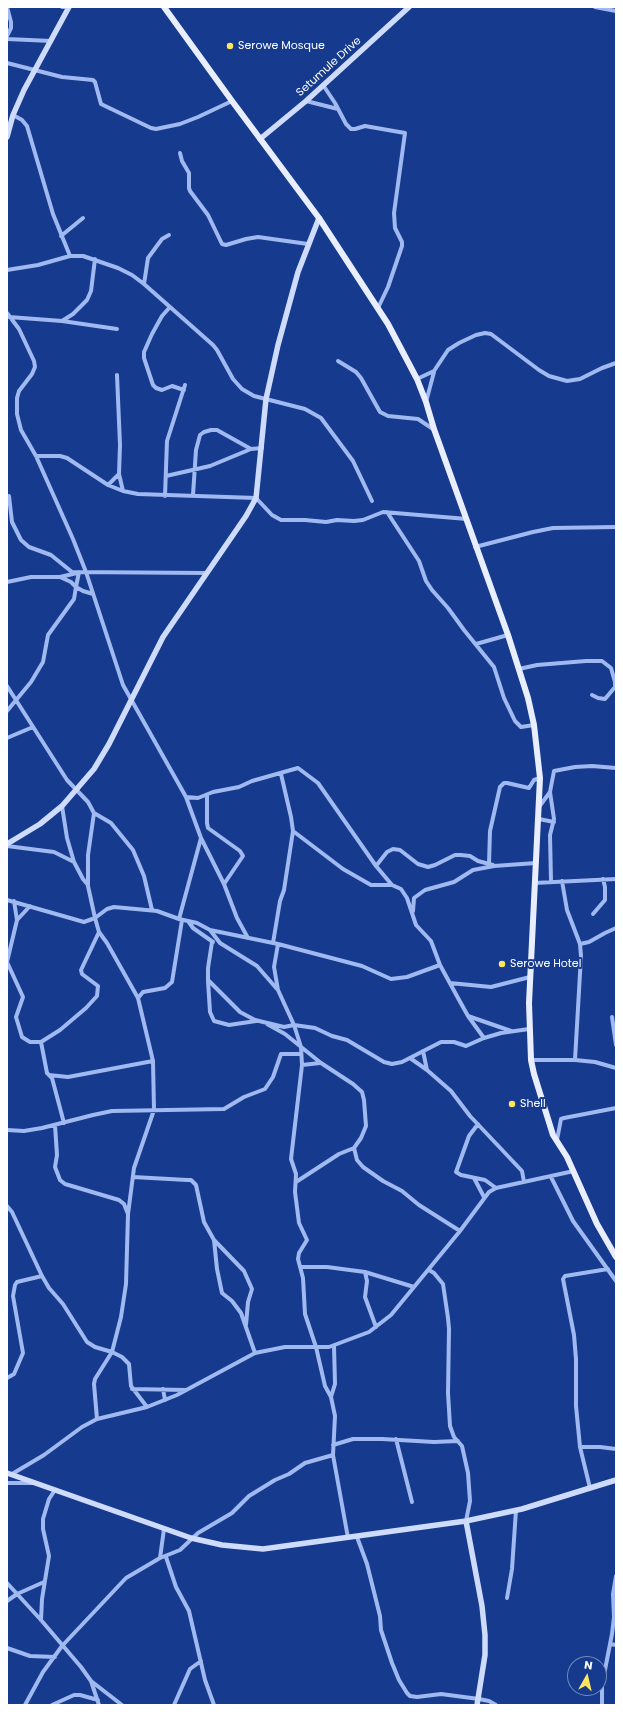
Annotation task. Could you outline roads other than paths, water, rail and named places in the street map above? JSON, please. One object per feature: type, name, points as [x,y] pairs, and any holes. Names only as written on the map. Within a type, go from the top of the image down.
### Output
[{"type":"main road","points":[[164,7],[319,218],[378,308],[402,349],[417,379],[426,402],[475,547],[508,635],[519,669],[534,726],[540,778],[530,977],[529,1029],[531,1060],[553,1135],[574,1171],[597,1224],[616,1257]]},
{"type":"street","points":[[7,7],[11,22],[11,28],[7,36]]},
{"type":"street","points":[[7,137],[13,115],[34,70],[69,7],[62,7]]},
{"type":"street","name":"Setumule Drive","points":[[260,139],[306,101],[409,7]]},
{"type":"street","points":[[595,7],[616,11]]},
{"type":"street","points":[[7,39],[50,41]]},
{"type":"street","points":[[7,63],[62,78],[93,80],[95,82],[101,104],[145,126],[156,128],[180,124],[232,101]]},
{"type":"street","points":[[323,85],[350,129],[365,126],[405,133],[394,213],[395,228],[402,242],[402,246],[388,286],[378,308]]},
{"type":"street","points":[[306,101],[338,109]]},
{"type":"street","points":[[13,115],[22,120],[27,126],[51,209],[70,256]]},
{"type":"street","points":[[180,153],[188,173],[190,191],[208,215],[222,244],[226,245],[246,239],[258,238],[308,244]]},
{"type":"street","points":[[61,236],[83,218]]},
{"type":"street","points":[[7,845],[40,824],[62,806],[102,758],[163,637],[256,498],[266,399],[283,323],[308,244],[319,218]]},
{"type":"street","points":[[144,284],[148,258],[162,239],[169,235]]},
{"type":"street","points":[[7,270],[38,265],[70,256],[82,256],[95,259],[118,268],[144,284],[217,350],[224,366],[237,385],[254,396],[305,409],[321,418],[353,462],[372,500]]},
{"type":"street","points":[[62,321],[73,314],[87,300],[92,285],[95,259]]},
{"type":"street","points":[[165,496],[167,442],[185,388],[172,386],[162,390],[156,388],[153,385],[144,358],[144,352],[162,316],[170,307]]},
{"type":"street","points":[[8,315],[62,321],[118,330]]},
{"type":"street","points":[[8,315],[19,329],[34,361],[35,367],[18,394],[17,414],[21,430],[36,456],[86,572],[123,685],[186,797],[201,838],[224,884],[237,918],[248,938]]},
{"type":"street","points":[[426,402],[434,371],[448,350],[476,335],[485,333],[491,334],[538,370],[549,376],[567,381],[580,379],[616,363]]},
{"type":"street","points":[[338,361],[356,372],[361,378],[380,412],[388,416],[418,419],[434,429]]},
{"type":"street","points":[[417,379],[434,371]]},
{"type":"street","points":[[117,375],[120,445],[119,474],[123,491]]},
{"type":"street","points":[[193,495],[193,471],[198,440],[204,432],[217,430],[251,449]]},
{"type":"street","points":[[166,476],[193,471],[225,461],[251,449],[262,448]]},
{"type":"street","points":[[36,456],[56,455],[67,458],[108,485],[123,491],[138,494],[256,498],[272,515],[282,520],[326,522],[337,520],[354,521],[363,520],[377,514],[387,512],[467,520]]},
{"type":"street","points":[[108,485],[119,474]]},
{"type":"street","points":[[9,496],[12,522],[21,540],[29,547],[51,555],[72,572],[206,573]]},
{"type":"street","points":[[387,512],[419,561],[426,581],[448,608],[469,638],[476,644],[494,667],[504,698],[515,722],[521,727],[534,726]]},
{"type":"street","points":[[475,547],[552,528],[616,527]]},
{"type":"street","points":[[7,582],[35,576],[60,577],[78,572]]},
{"type":"street","points":[[7,711],[16,701],[43,662],[48,635],[74,599],[78,572]]},
{"type":"street","points":[[60,577],[71,582],[83,591],[93,594]]},
{"type":"street","points":[[476,644],[508,635]]},
{"type":"street","points":[[519,669],[537,665],[594,660],[607,663],[614,674],[616,685],[608,698],[602,700],[592,695]]},
{"type":"street","points":[[7,686],[76,791],[88,802],[94,813],[111,823],[133,850],[144,876],[152,910]]},
{"type":"street","points":[[7,738],[33,727]]},
{"type":"street","points":[[551,881],[550,836],[554,822],[550,792],[554,771],[575,767],[592,766],[616,768]]},
{"type":"street","points":[[186,797],[198,798],[212,792],[239,787],[252,781],[298,768],[318,783],[376,866],[392,885]]},
{"type":"street","points":[[281,774],[293,831],[284,890],[277,913],[274,967],[278,990],[294,1026],[301,1047],[302,1065],[291,1153],[296,1182],[295,1192],[299,1223],[307,1240],[298,1259],[303,1278],[305,1314],[316,1346],[325,1386],[331,1397],[335,1416],[333,1455],[348,1538]]},
{"type":"street","points":[[491,865],[490,831],[500,787],[504,783],[507,783],[530,788],[534,780],[540,778]]},
{"type":"street","points":[[539,808],[550,792]]},
{"type":"street","points":[[207,795],[208,828],[240,851],[243,856],[224,884]]},
{"type":"street","points":[[62,806],[67,838],[74,862],[88,886]]},
{"type":"street","points":[[94,813],[88,855],[88,886],[99,932],[107,943],[138,998],[153,1060],[154,1110],[135,1165],[133,1177],[128,1214],[126,1284],[121,1317],[112,1352],[95,1379],[94,1384],[97,1419]]},
{"type":"street","points":[[538,819],[554,822]]},
{"type":"street","points":[[293,831],[343,869],[371,885],[392,885],[414,898]]},
{"type":"street","points":[[138,998],[143,992],[165,988],[172,982],[180,920],[201,838]]},
{"type":"street","points":[[7,845],[54,852],[74,862]]},
{"type":"street","points":[[376,866],[387,852],[393,848],[400,850],[418,864],[428,867],[455,855],[461,855],[491,865]]},
{"type":"street","points":[[414,898],[430,888],[454,882],[473,870],[491,865],[536,863]]},
{"type":"street","points":[[534,883],[616,878]]},
{"type":"street","points":[[594,914],[605,900],[606,887],[603,879]]},
{"type":"street","points":[[562,881],[567,910],[580,944],[581,956],[575,1060]]},
{"type":"street","points":[[404,893],[416,925],[431,941],[440,965],[468,1016],[484,1038]]},
{"type":"street","points":[[412,913],[414,898]]},
{"type":"street","points":[[7,900],[84,922],[95,918],[107,909],[114,907],[163,912],[180,920],[197,923],[210,930],[276,944],[369,968],[391,979],[406,978],[440,965]]},
{"type":"street","points":[[14,901],[17,920],[7,962],[23,997],[16,1017],[22,1037],[30,1042],[41,1042],[60,1030],[86,1008],[96,996],[98,986],[82,974],[80,970],[99,932]]},
{"type":"street","points":[[17,920],[30,906]]},
{"type":"street","points":[[188,921],[193,928],[212,942],[220,943]]},
{"type":"street","points":[[580,944],[589,942],[616,928]]},
{"type":"street","points":[[210,930],[220,943],[257,966],[278,990]]},
{"type":"street","points":[[212,942],[208,968],[208,980],[210,1012],[214,1021],[229,1025],[260,1021]]},
{"type":"street","points":[[450,983],[491,987],[521,978],[530,977]]},
{"type":"street","points":[[208,980],[240,1012],[265,1023],[284,1034],[362,1092],[366,1126],[361,1138],[354,1148],[339,1154],[296,1182]]},
{"type":"street","points":[[468,1016],[511,1031]]},
{"type":"street","points":[[612,1017],[616,1045]]},
{"type":"street","points":[[265,1023],[284,1027],[294,1026],[315,1028],[332,1036],[346,1040],[386,1064],[394,1064],[410,1058],[441,1042],[454,1042],[466,1046],[484,1038],[511,1031],[529,1029]]},
{"type":"street","points":[[41,1042],[44,1062],[49,1075],[52,1078],[64,1123]]},
{"type":"street","points":[[423,1051],[428,1070]]},
{"type":"street","points":[[7,1130],[24,1131],[55,1126],[102,1113],[154,1110],[224,1109],[244,1097],[265,1089],[273,1077],[281,1054],[301,1054]]},
{"type":"street","points":[[410,1058],[428,1070],[451,1091],[478,1124],[522,1171],[524,1182]]},
{"type":"street","points":[[49,1075],[68,1077],[153,1060]]},
{"type":"street","points":[[531,1060],[575,1060],[595,1062],[616,1068]]},
{"type":"street","points":[[302,1065],[321,1063]]},
{"type":"street","points":[[557,1140],[561,1119],[616,1108]]},
{"type":"street","points":[[478,1124],[469,1136],[456,1169],[459,1174],[485,1180],[496,1188]]},
{"type":"street","points":[[55,1126],[55,1167],[60,1180],[65,1184],[119,1200],[124,1204],[128,1214]]},
{"type":"street","points":[[354,1148],[357,1160],[371,1174],[402,1190],[419,1205],[460,1231]]},
{"type":"street","points":[[9,1473],[44,1455],[82,1427],[97,1419],[147,1407],[165,1400],[255,1353],[285,1347],[329,1347],[360,1337],[376,1328],[392,1315],[460,1231],[484,1197],[496,1188],[574,1171]]},
{"type":"street","points":[[133,1177],[187,1180],[196,1185],[204,1222],[214,1240],[244,1271],[252,1289],[248,1302],[246,1325]]},
{"type":"street","points":[[552,1177],[573,1221],[616,1281]]},
{"type":"street","points":[[474,1178],[484,1197]]},
{"type":"street","points":[[7,1206],[12,1212],[49,1288],[63,1304],[87,1342],[95,1347],[112,1352],[122,1357],[129,1364],[132,1389],[141,1397],[147,1407]]},
{"type":"street","points":[[214,1240],[217,1269],[222,1293],[232,1301],[241,1313],[255,1353]]},
{"type":"street","points":[[300,1267],[327,1267],[365,1272],[414,1287]]},
{"type":"street","points":[[590,1488],[580,1447],[576,1406],[576,1359],[574,1335],[564,1277],[608,1269]]},
{"type":"street","points":[[429,1270],[443,1284],[450,1329],[448,1393],[450,1426],[451,1432],[462,1446],[468,1473],[470,1501],[466,1521],[482,1606],[485,1635],[485,1655],[477,1705]]},
{"type":"street","points":[[365,1272],[367,1281],[365,1297],[376,1328]]},
{"type":"street","points":[[7,1378],[14,1374],[23,1353],[13,1296],[15,1285],[17,1282],[42,1276]]},
{"type":"street","points":[[331,1397],[335,1384],[334,1346]]},
{"type":"street","points":[[132,1389],[186,1390]]},
{"type":"street","points":[[163,1389],[165,1400]]},
{"type":"street","points":[[333,1445],[353,1440],[396,1439],[434,1442],[458,1441]]},
{"type":"street","points":[[396,1439],[412,1502]]},
{"type":"street","points":[[580,1447],[600,1447],[616,1450]]},
{"type":"street","points":[[25,1705],[43,1672],[62,1646],[126,1578],[160,1558],[166,1557],[180,1550],[191,1538],[232,1513],[249,1496],[270,1483],[289,1474],[305,1463],[333,1455]]},
{"type":"street","points":[[9,1473],[191,1538],[222,1545],[263,1549],[466,1521],[516,1510],[616,1480]]},
{"type":"street","points":[[7,1483],[37,1483]]},
{"type":"street","points":[[41,1620],[44,1582],[49,1556],[43,1529],[43,1519],[49,1499],[55,1490]]},
{"type":"street","points":[[507,1598],[512,1569],[516,1510]]},
{"type":"street","points":[[160,1558],[164,1529]]},
{"type":"street","points":[[357,1537],[367,1564],[380,1616],[381,1630],[393,1667],[405,1690],[410,1696],[414,1697],[438,1693],[489,1701],[496,1705]]},
{"type":"street","points":[[166,1557],[176,1587],[189,1611],[205,1680],[214,1705]]},
{"type":"street","points":[[602,1705],[602,1685],[614,1617],[613,1594],[616,1576]]},
{"type":"street","points":[[7,1601],[17,1594],[44,1582]]},
{"type":"street","points":[[7,1583],[81,1667],[91,1681],[99,1705]]},
{"type":"street","points":[[610,1644],[616,1645]]},
{"type":"street","points":[[7,1648],[30,1656],[55,1656]]},
{"type":"street","points":[[174,1705],[190,1669],[200,1661]]},
{"type":"street","points":[[91,1681],[122,1705]]},
{"type":"street","points":[[52,1705],[74,1695],[80,1695],[98,1700]]},
{"type":"place","name":"Serowe Mosque","points":[[230,46]]},
{"type":"place","name":"Serowe Hotel","points":[[502,964]]},
{"type":"place","name":"Shell","points":[[512,1104]]}]
